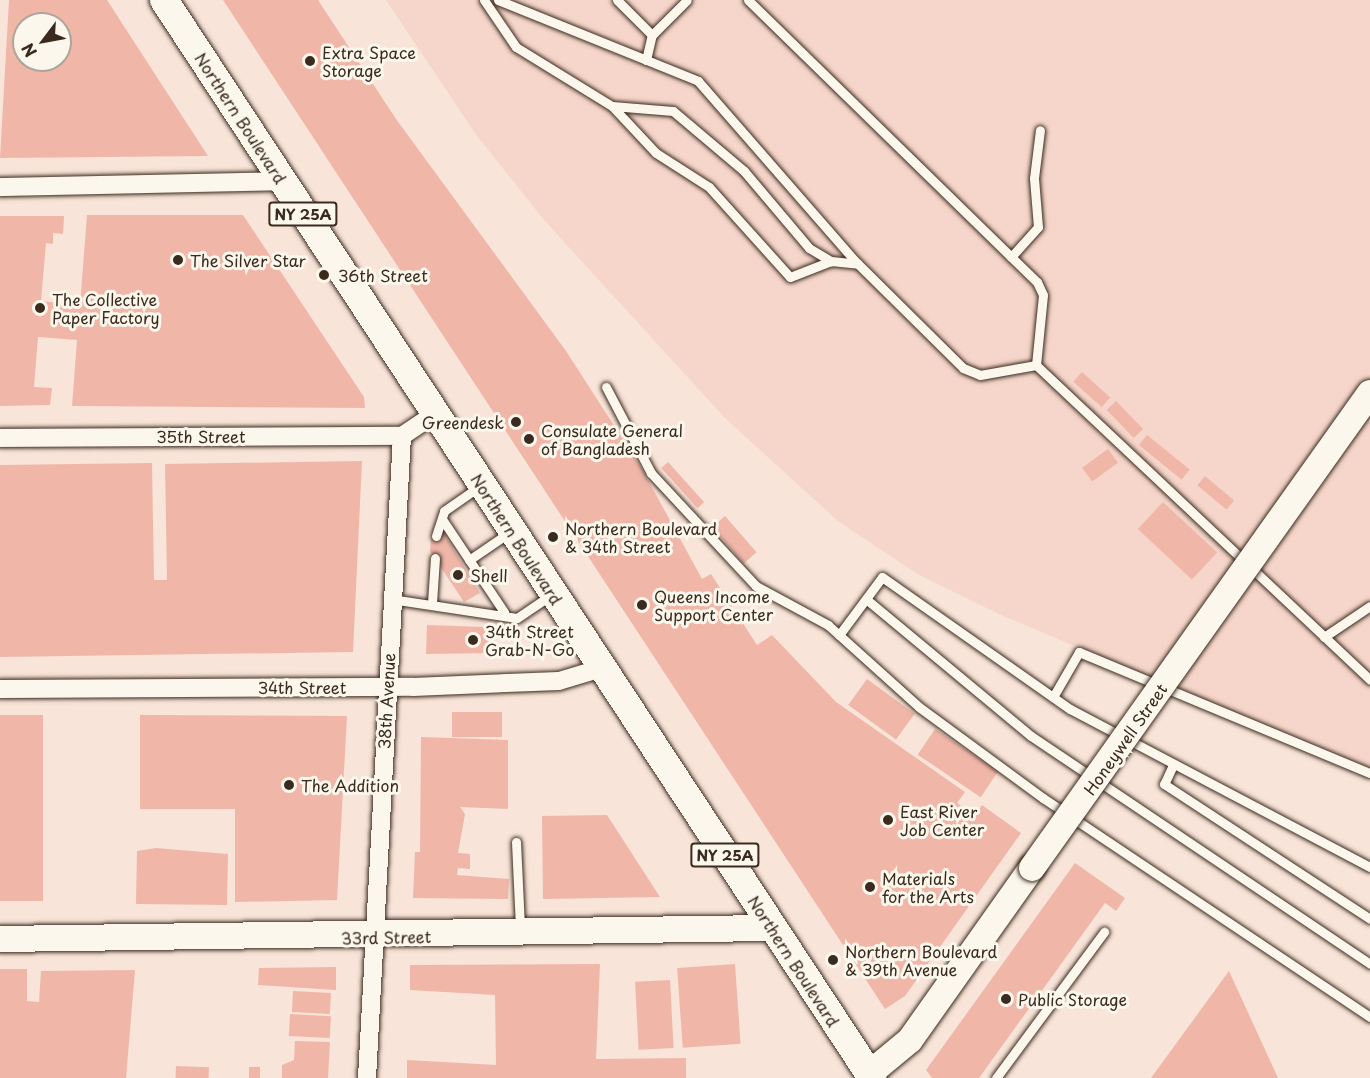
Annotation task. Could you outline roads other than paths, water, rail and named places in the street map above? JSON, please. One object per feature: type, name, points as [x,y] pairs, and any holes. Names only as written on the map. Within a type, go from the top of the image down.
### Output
[{"type":"main road","name":"Northern Boulevard","points":[[164,0],[868,1077]]},
{"type":"street","points":[[0,187],[282,182]]},
{"type":"street","name":"Honeywell Street","points":[[868,1077],[910,1040],[1370,393]]},
{"type":"street","points":[[402,436],[435,414]]},
{"type":"street","name":"35th Street","points":[[0,438],[402,436]]},
{"type":"street","name":"38th Avenue","points":[[367,1078],[391,598],[402,436]]},
{"type":"street","name":"34th Street","points":[[0,689],[387,687],[559,681],[602,668]]},
{"type":"street","name":"33rd Street","points":[[0,939],[374,937],[772,928]]},
{"type":"lane","points":[[484,0],[516,47],[612,106],[656,153],[709,187],[790,277],[831,261]]},
{"type":"lane","points":[[498,0],[698,81],[719,101],[858,264],[967,371],[980,375],[1036,364]]},
{"type":"lane","points":[[617,0],[652,35]]},
{"type":"lane","points":[[646,60],[652,35],[687,0]]},
{"type":"lane","points":[[748,0],[1011,257],[1043,294],[1036,364]]},
{"type":"lane","points":[[612,106],[673,111],[744,171],[809,248],[831,261],[858,264]]},
{"type":"lane","points":[[1011,257],[1038,227],[1034,178],[1040,130]]},
{"type":"lane","points":[[1036,364],[1370,680]]},
{"type":"lane","points":[[606,387],[643,462],[732,563],[768,595],[839,635],[919,707],[1043,798],[1370,1017]]},
{"type":"lane","points":[[436,536],[442,519],[481,484]]},
{"type":"lane","points":[[442,519],[504,612]]},
{"type":"lane","points":[[469,560],[512,531]]},
{"type":"lane","points":[[432,603],[435,558]]},
{"type":"lane","points":[[839,635],[882,577],[1053,697],[1173,765],[1370,867]]},
{"type":"lane","points":[[391,598],[504,612],[517,618],[553,593]]},
{"type":"lane","points":[[866,599],[1012,723],[1370,964]]},
{"type":"lane","points":[[1324,637],[1370,606]]},
{"type":"lane","points":[[1053,697],[1079,652],[1370,773]]},
{"type":"lane","points":[[1173,765],[1164,784],[1370,919]]},
{"type":"lane","points":[[516,842],[521,934]]},
{"type":"lane","points":[[996,1078],[1104,932]]},
{"type":"place","name":"Extra Space Storage","points":[[310,61]]},
{"type":"place","name":"The Silver Star","points":[[178,260]]},
{"type":"place","name":"36th Street","points":[[324,275]]},
{"type":"place","name":"The Collective Paper Factory","points":[[40,308]]},
{"type":"place","name":"Greendesk","points":[[516,422]]},
{"type":"place","name":"Consulate General of Bangladesh","points":[[529,439]]},
{"type":"place","name":"Northern Boulevard & 34th Street","points":[[553,537]]},
{"type":"place","name":"Shell","points":[[458,575]]},
{"type":"place","name":"Queens Income Support Center","points":[[642,605]]},
{"type":"place","name":"34th Street Grab-N-Go","points":[[473,640]]},
{"type":"place","name":"The Addition","points":[[289,785]]},
{"type":"place","name":"East River Job Center","points":[[888,820]]},
{"type":"place","name":"Materials for the Arts","points":[[870,887]]},
{"type":"place","name":"Northern Boulevard & 39th Avenue","points":[[833,960]]},
{"type":"place","name":"Public Storage","points":[[1006,999]]}]
